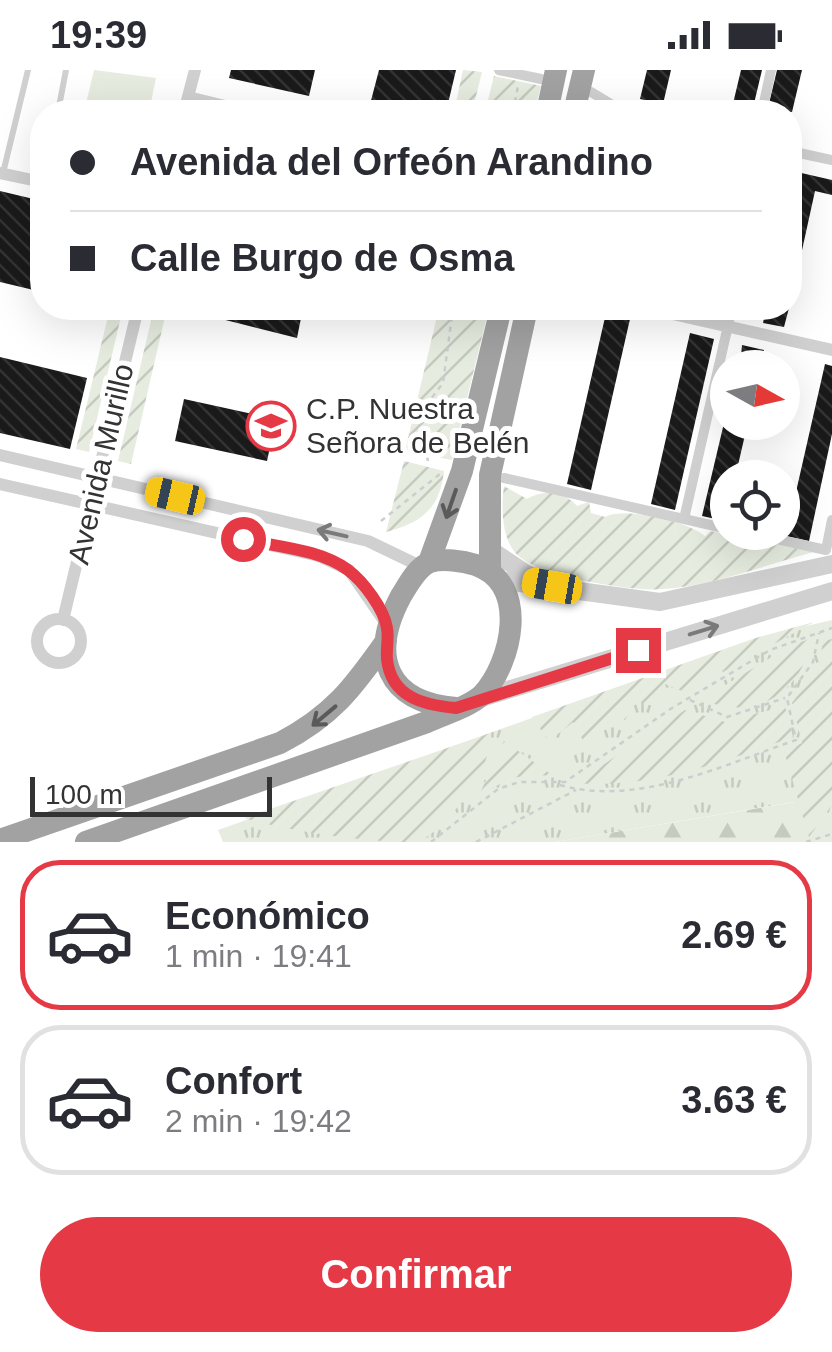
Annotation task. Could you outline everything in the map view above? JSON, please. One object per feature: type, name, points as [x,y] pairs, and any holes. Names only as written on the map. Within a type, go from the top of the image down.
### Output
[{"type":"highway","points":[[547,100],[549,74]]},
{"type":"highway","points":[[0,840],[280,742],[321,722],[352,690],[387,634],[409,583],[426,564],[462,471],[497,320]]},
{"type":"highway","points":[[86,842],[466,704],[502,668],[511,632],[492,567],[490,475],[524,320]]},
{"type":"highway","points":[[426,564],[453,561],[492,567]]},
{"type":"highway","points":[[387,634],[389,673],[404,694],[430,706],[466,704]]},
{"type":"street","points":[[187,100],[194,70]]},
{"type":"street","points":[[500,70],[521,75],[549,74]]},
{"type":"street","points":[[765,100],[772,70]]},
{"type":"street","points":[[588,81],[610,100]]},
{"type":"street","points":[[188,97],[200,100]]},
{"type":"street","points":[[802,154],[832,160]]},
{"type":"street","points":[[2,173],[30,179]]},
{"type":"street","name":"Avenida Murillo","points":[[63,620],[135,320]]},
{"type":"street","points":[[700,320],[832,350]]},
{"type":"street","points":[[684,520],[729,320]]},
{"type":"street","points":[[0,455],[368,542],[426,564]]},
{"type":"street","points":[[504,478],[710,525]]},
{"type":"street","points":[[0,484],[319,556],[349,570],[387,634]]},
{"type":"street","points":[[829,557],[832,520]]},
{"type":"street","points":[[800,548],[829,557]]},
{"type":"street","points":[[492,567],[552,586],[660,602],[829,557]]},
{"type":"street","points":[[492,567],[552,586]]},
{"type":"street","points":[[466,704],[832,590]]},
{"type":"lane","points":[[2,173],[28,70]]},
{"type":"lane","points":[[60,100],[66,70]]},
{"type":"path","points":[[516,100],[521,75]]},
{"type":"path","points":[[428,461],[417,417],[443,383],[451,320]]},
{"type":"path","points":[[381,521],[449,467]]},
{"type":"path","points":[[556,784],[770,650],[832,628]]},
{"type":"path","points":[[687,699],[728,717],[787,698],[813,662],[819,632]]},
{"type":"path","points":[[430,842],[498,790],[519,782],[578,790],[627,790],[682,780],[796,740],[787,698]]},
{"type":"path","points":[[476,842],[578,790]]},
{"type":"path","points":[[806,842],[832,834]]},
{"type":"green space","points":[[94,70],[156,78],[151,100],[87,100]]},
{"type":"green space","points":[[463,70],[482,72],[475,100],[457,100]]},
{"type":"green space","points":[[494,76],[541,86],[537,100],[488,100]]},
{"type":"green space","points":[[107,320],[120,320],[89,452],[76,449]]},
{"type":"green space","points":[[151,320],[164,320],[131,464],[118,461]]},
{"type":"green space","points":[[436,320],[486,320],[452,460],[405,451]]},
{"type":"green space","points":[[404,461],[444,471],[442,484],[433,505],[419,519],[386,532]]},
{"type":"green space","points":[[504,486],[527,499],[554,493],[577,506],[589,502],[591,513],[605,517],[654,517],[705,536],[710,531],[710,550],[814,552],[682,587],[611,586],[549,571],[521,558],[509,544]]},
{"type":"green space","points":[[832,620],[832,842],[805,842],[794,802],[555,842],[223,842],[218,830],[756,638]]},
{"type":"green space","points":[[814,622],[723,672],[718,667],[682,691],[665,684],[653,706],[636,701],[625,720],[611,713],[584,742],[573,722],[549,741],[532,717],[756,638]]},
{"type":"green space","points":[[812,638],[798,675],[772,698],[739,707],[702,699],[790,646]]},
{"type":"green space","points":[[832,639],[832,805],[809,837],[784,751],[802,743],[792,703],[819,666],[823,641]]},
{"type":"green space","points":[[785,706],[793,737],[660,778],[576,783],[685,710],[725,722]]},
{"type":"green space","points":[[491,733],[485,762],[473,786],[446,820],[421,840],[351,838],[244,818]]},
{"type":"green space","points":[[504,741],[552,775],[516,777],[480,793]]},
{"type":"green space","points":[[795,802],[805,842],[555,842]]},
{"type":"building","points":[[231,70],[315,70],[309,96],[229,78]]},
{"type":"building","points":[[379,70],[456,70],[449,100],[371,100]]},
{"type":"building","points":[[647,70],[671,70],[664,100],[640,99]]},
{"type":"building","points":[[741,70],[762,70],[755,100],[734,100]]},
{"type":"building","points":[[777,70],[802,70],[795,100],[770,100]]},
{"type":"building","points":[[802,173],[832,180],[832,195],[815,191],[802,250]]},
{"type":"building","points":[[0,191],[30,198],[30,289],[0,282]]},
{"type":"building","points":[[226,320],[301,320],[297,338]]},
{"type":"building","points":[[604,320],[630,320],[591,490],[567,484]]},
{"type":"building","points":[[764,320],[786,320],[784,327],[763,323]]},
{"type":"building","points":[[690,333],[714,339],[675,510],[651,504]]},
{"type":"building","points":[[0,357],[87,378],[70,449],[0,433]]},
{"type":"building","points":[[825,364],[832,366],[832,434],[809,541],[800,539],[800,474]]},
{"type":"building","points":[[184,399],[276,419],[267,461],[175,441]]},
{"type":"building","points":[[720,440],[744,440],[739,460],[715,460]]},
{"type":"building","points":[[710,482],[710,518],[702,516]]},
{"type":"place","name":"C.P. Nuestra Señora de Belén","points":[[271,426]]},
{"type":"route","points":[[243,539],[319,556],[349,570],[388,626],[387,658],[395,684],[416,702],[430,706],[456,708],[638,650]]}]
